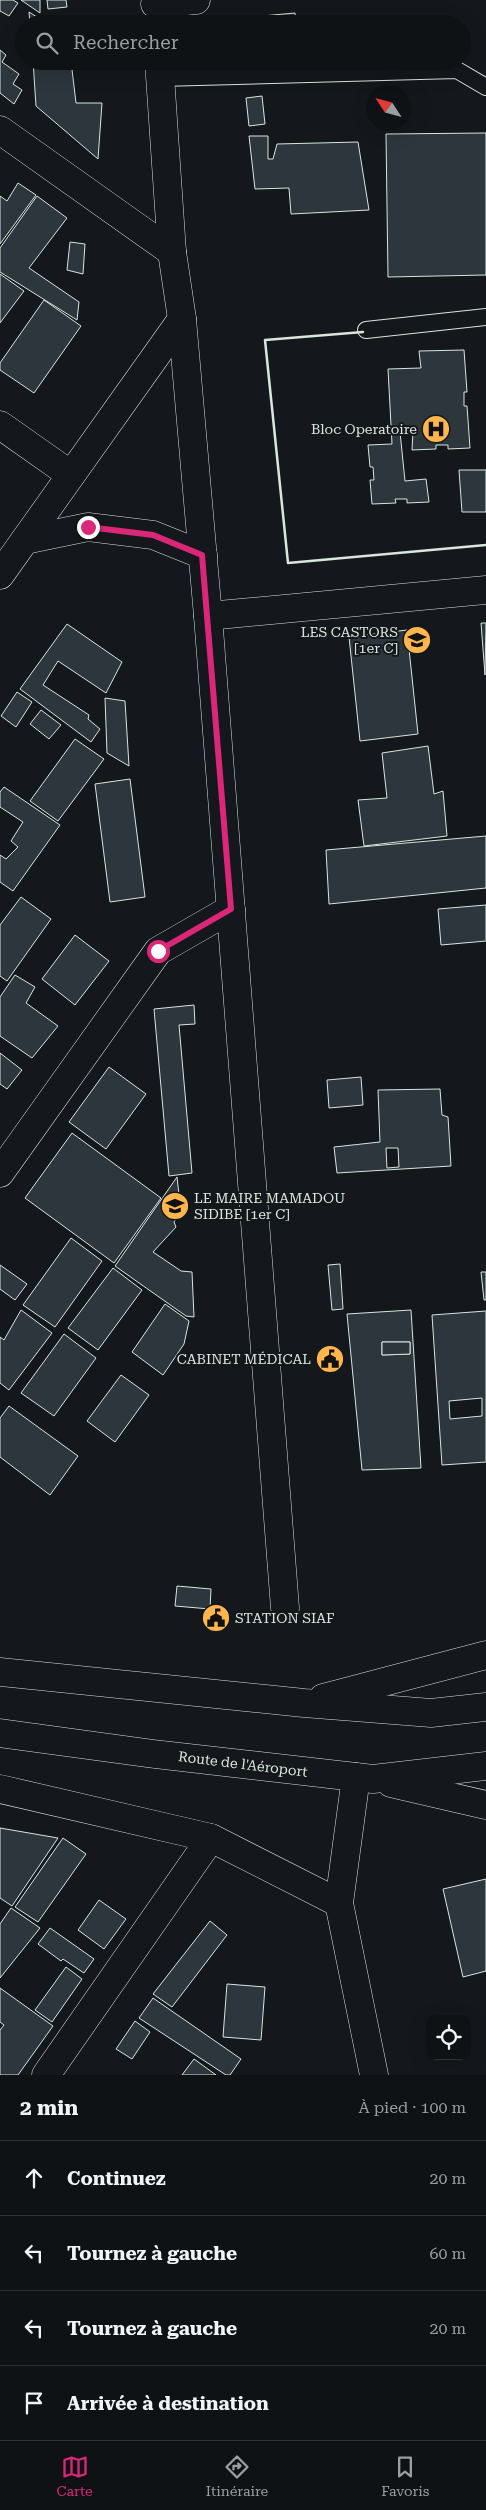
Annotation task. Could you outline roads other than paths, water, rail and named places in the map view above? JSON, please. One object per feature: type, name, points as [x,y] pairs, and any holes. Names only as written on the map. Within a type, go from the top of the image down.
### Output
[{"type":"main road","points":[[155,9],[196,0]]},
{"type":"main road","points":[[159,70],[172,252],[182,319],[208,616],[285,1608]]},
{"type":"main road","points":[[0,130],[172,252]]},
{"type":"main road","points":[[0,575],[182,319]]},
{"type":"main road","points":[[0,425],[71,475]]},
{"type":"main road","points":[[25,540],[88,527],[153,535],[202,555]]},
{"type":"main road","points":[[208,616],[486,590]]},
{"type":"main road","points":[[0,1173],[158,951],[231,909]]},
{"type":"main road","points":[[304,1703],[486,1655]]},
{"type":"main road","points":[[0,1672],[304,1703],[431,1713],[486,1707]]},
{"type":"main road","name":"Route de l'Aéroport","points":[[0,1733],[154,1754],[364,1778],[486,1766]]},
{"type":"main road","points":[[374,2075],[339,1903],[364,1778],[486,1806]]},
{"type":"main road","points":[[0,1789],[211,1838],[339,1903]]},
{"type":"main road","points":[[46,2075],[211,1838]]},
{"type":"lane","points":[[159,70],[457,70],[486,86]]},
{"type":"lane","points":[[366,330],[486,317]]},
{"type":"place","name":"Bloc Operatoire","points":[[436,429]]},
{"type":"place","name":"LES CASTORS [1er C]","points":[[417,640]]},
{"type":"place","name":"LE MAIRE MAMADOU SIDIBE [1er C]","points":[[175,1206]]},
{"type":"place","name":"CABINET MÉDICAL","points":[[330,1359]]},
{"type":"place","name":"STATION SIAF","points":[[216,1618]]}]
